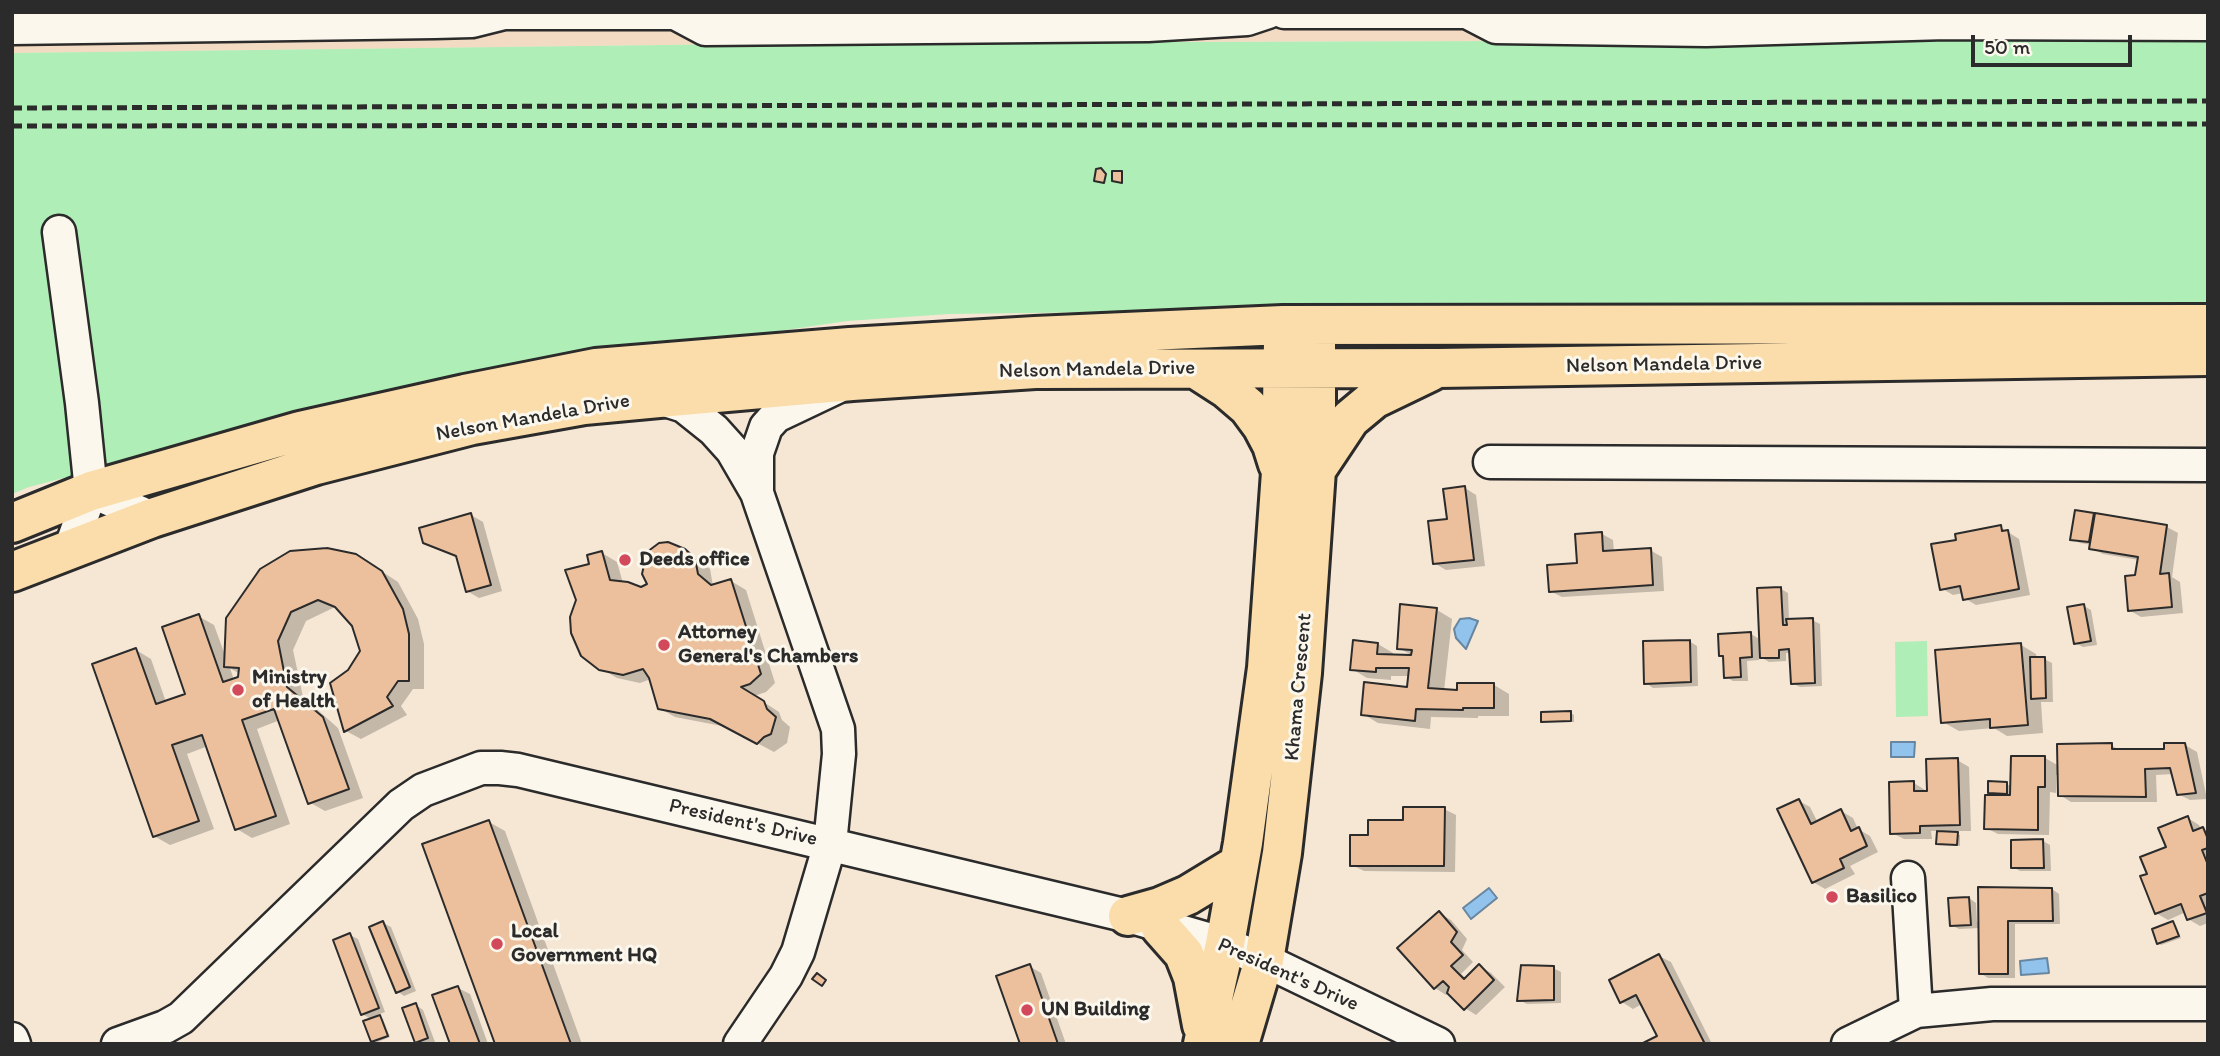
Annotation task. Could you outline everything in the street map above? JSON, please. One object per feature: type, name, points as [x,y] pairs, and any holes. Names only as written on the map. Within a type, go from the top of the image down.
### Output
[{"type":"main road","name":"Nelson Mandela Drive","points":[[12,523],[91,491],[300,431],[597,368],[956,341],[1299,325],[2208,324]]},
{"type":"main road","name":"Khama Crescent","points":[[1216,1042],[1264,960],[1282,853],[1302,673],[1299,325]]},
{"type":"main road","name":"Nelson Mandela Drive","points":[[12,572],[152,518],[316,465],[472,425],[583,405],[852,381],[1035,369],[1438,368],[2208,356]]},
{"type":"main road","points":[[1196,369],[1219,383],[1248,407],[1272,444],[1299,471],[1366,406],[1395,387],[1438,368]]},
{"type":"main road","name":"Khama Crescent","points":[[1216,1042],[1225,944],[1299,471]]},
{"type":"main road","points":[[1216,1042],[1184,954],[1144,922],[1160,907],[1188,895],[1239,864]]},
{"type":"street","points":[[1284,12],[1470,13],[1496,27],[1706,30],[1946,23],[2208,24]]},
{"type":"street","points":[[12,28],[503,13],[676,13],[705,29],[1148,25],[1208,17],[1254,15]]},
{"type":"street","points":[[59,232],[91,491],[71,547]]},
{"type":"street","points":[[757,493],[757,453],[766,428],[776,416],[852,381]]},
{"type":"street","points":[[659,398],[684,406],[713,430],[732,450],[757,493],[838,729],[839,754],[830,844],[798,952],[786,976],[740,1044]]},
{"type":"street","points":[[1490,462],[2208,465]]},
{"type":"street","points":[[91,491],[152,518]]},
{"type":"street","name":"President's Drive","points":[[118,1044],[165,1027],[181,1018],[401,805],[423,790],[481,768],[518,770],[830,844],[1225,944],[1438,1044]]},
{"type":"street","points":[[1908,878],[1916,1012]]},
{"type":"street","points":[[1848,1044],[1916,1012],[1992,1004],[2208,1004]]},
{"type":"shaded area","points":[[12,12],[2208,12],[2208,39],[829,43],[12,53]]},
{"type":"green space","points":[[2208,39],[2208,304],[1810,303],[949,314],[847,321],[712,341],[205,441],[29,487],[12,494],[12,53],[829,43]]},
{"type":"green space","points":[[1927,641],[1928,716],[1896,717],[1895,642]]},
{"type":"water","points":[[1460,619],[1478,621],[1466,649],[1456,638],[1454,629]]},
{"type":"water","points":[[1891,742],[1915,742],[1914,757],[1891,757]]},
{"type":"water","points":[[1489,888],[1497,898],[1471,919],[1463,908]]},
{"type":"water","points":[[2047,958],[2049,973],[2021,975],[2020,961]]},
{"type":"building","points":[[1101,168],[1106,174],[1104,183],[1094,181],[1096,169]]},
{"type":"building","points":[[1112,171],[1122,171],[1122,183],[1112,181]]},
{"type":"building","points":[[1465,486],[1474,560],[1433,564],[1428,521],[1447,519],[1443,489]]},
{"type":"building","points":[[2075,510],[2094,513],[2089,542],[2070,540]]},
{"type":"building","points":[[471,513],[491,585],[466,592],[456,556],[423,543],[419,528]]},
{"type":"building","points":[[2095,513],[2167,525],[2160,574],[2169,573],[2172,607],[2128,611],[2125,576],[2135,575],[2138,557],[2089,549]]},
{"type":"building","points":[[2001,525],[2002,531],[2008,530],[2019,589],[1963,600],[1960,586],[1940,590],[1931,544],[1956,540],[1955,534]]},
{"type":"building","points":[[1602,532],[1603,551],[1651,548],[1653,585],[1549,592],[1547,565],[1577,563],[1575,534]]},
{"type":"building","name":"Attorney General's Chambers","points":[[668,542],[685,549],[695,558],[698,574],[711,585],[731,579],[761,674],[750,684],[741,687],[764,701],[767,709],[776,717],[771,734],[757,744],[710,719],[658,709],[649,678],[643,669],[623,675],[599,670],[581,656],[571,633],[570,617],[576,600],[565,570],[589,564],[587,555],[602,551],[610,580],[641,587],[647,584],[642,574],[647,552],[659,543]]},
{"type":"building","name":"Ministry of Health","points":[[327,548],[356,554],[382,571],[403,609],[409,634],[409,681],[398,681],[387,697],[393,706],[344,732],[330,683],[348,670],[360,651],[352,626],[335,607],[318,600],[291,612],[278,641],[287,687],[323,717],[349,789],[308,804],[274,709],[242,720],[276,816],[235,830],[202,735],[172,745],[199,821],[153,837],[92,664],[136,648],[156,704],[185,694],[162,627],[199,614],[223,682],[238,677],[239,668],[224,667],[226,618],[260,569],[290,551]]},
{"type":"building","points":[[1781,587],[1783,625],[1787,625],[1786,619],[1813,618],[1815,683],[1791,684],[1789,649],[1779,650],[1779,658],[1760,658],[1757,588]]},
{"type":"building","points":[[1400,604],[1437,608],[1428,688],[1457,690],[1457,683],[1494,683],[1494,708],[1416,709],[1415,721],[1361,715],[1364,682],[1407,687],[1409,668],[1376,668],[1376,672],[1350,670],[1353,640],[1378,643],[1377,654],[1411,655],[1412,650],[1397,649]]},
{"type":"building","points":[[2084,604],[2091,641],[2074,644],[2067,607]]},
{"type":"building","points":[[1751,632],[1752,657],[1740,658],[1741,677],[1724,678],[1718,634]]},
{"type":"building","points":[[1690,640],[1691,682],[1644,684],[1643,641]]},
{"type":"building","points":[[2021,643],[2028,725],[1990,728],[1990,719],[1941,723],[1935,650]]},
{"type":"building","points":[[2030,657],[2045,657],[2046,698],[2031,699]]},
{"type":"building","points":[[1571,711],[1571,721],[1541,722],[1541,712]]},
{"type":"building","points":[[2112,743],[2112,749],[2164,749],[2164,743],[2185,743],[2196,793],[2177,795],[2170,768],[2145,769],[2146,797],[2058,796],[2057,744]]},
{"type":"building","points":[[2011,756],[2045,756],[2045,787],[2038,787],[2038,830],[1984,829],[1985,795],[2010,795]]},
{"type":"building","points":[[1958,758],[1960,825],[1920,826],[1920,833],[1890,834],[1889,782],[1914,781],[1914,791],[1927,791],[1926,759]]},
{"type":"building","points":[[1988,781],[2007,782],[2007,794],[1988,793]]},
{"type":"building","points":[[1799,799],[1811,824],[1841,809],[1851,831],[1859,827],[1867,846],[1840,859],[1844,868],[1812,883],[1777,809]]},
{"type":"building","points":[[1403,807],[1445,807],[1444,866],[1350,866],[1350,835],[1368,835],[1368,820],[1403,820]]},
{"type":"building","points":[[2188,816],[2193,831],[2203,827],[2208,839],[2208,848],[2202,850],[2208,865],[2208,893],[2200,896],[2207,913],[2187,920],[2181,904],[2155,914],[2140,876],[2147,874],[2140,857],[2166,847],[2158,828]]},
{"type":"building","name":"Local Government HQ","points":[[489,820],[571,1044],[495,1044],[422,844]]},
{"type":"building","points":[[1937,831],[1958,832],[1957,845],[1936,844]]},
{"type":"building","points":[[2043,839],[2044,868],[2011,868],[2011,840]]},
{"type":"building","points":[[1978,887],[2052,888],[2053,921],[2008,921],[2008,974],[1979,974]]},
{"type":"building","points":[[1969,897],[1971,925],[1950,926],[1948,898]]},
{"type":"building","points":[[1439,911],[1457,932],[1451,942],[1463,955],[1451,966],[1464,979],[1479,964],[1494,980],[1464,1010],[1447,993],[1449,987],[1443,981],[1434,989],[1397,948]]},
{"type":"building","points":[[383,921],[410,987],[396,993],[369,927]]},
{"type":"building","points":[[2173,921],[2179,936],[2157,944],[2152,929]]},
{"type":"building","points":[[350,933],[379,1008],[361,1015],[333,940]]},
{"type":"building","points":[[1659,954],[1705,1044],[1641,1044],[1657,1036],[1636,995],[1620,1003],[1609,980]]},
{"type":"building","name":"UN Building","points":[[1030,964],[1058,1044],[1020,1044],[996,976]]},
{"type":"building","points":[[1521,965],[1554,966],[1554,1000],[1517,1001]]},
{"type":"building","points":[[817,973],[826,980],[822,986],[812,979]]},
{"type":"building","points":[[458,986],[480,1044],[450,1044],[432,995]]},
{"type":"building","points":[[416,1003],[428,1038],[415,1043],[402,1008]]},
{"type":"building","points":[[380,1015],[388,1036],[371,1042],[363,1021]]},
{"type":"railway","points":[[12,108],[2208,101]]},
{"type":"railway","points":[[12,126],[2208,124]]},
{"type":"place","name":"Deeds office","points":[[625,560]]},
{"type":"place","name":"Attorney General's Chambers","points":[[664,645]]},
{"type":"place","name":"Ministry of Health","points":[[238,690]]},
{"type":"place","name":"Basilico","points":[[1832,897]]},
{"type":"place","name":"Local Government HQ","points":[[497,944]]},
{"type":"place","name":"UN Building","points":[[1027,1010]]}]
